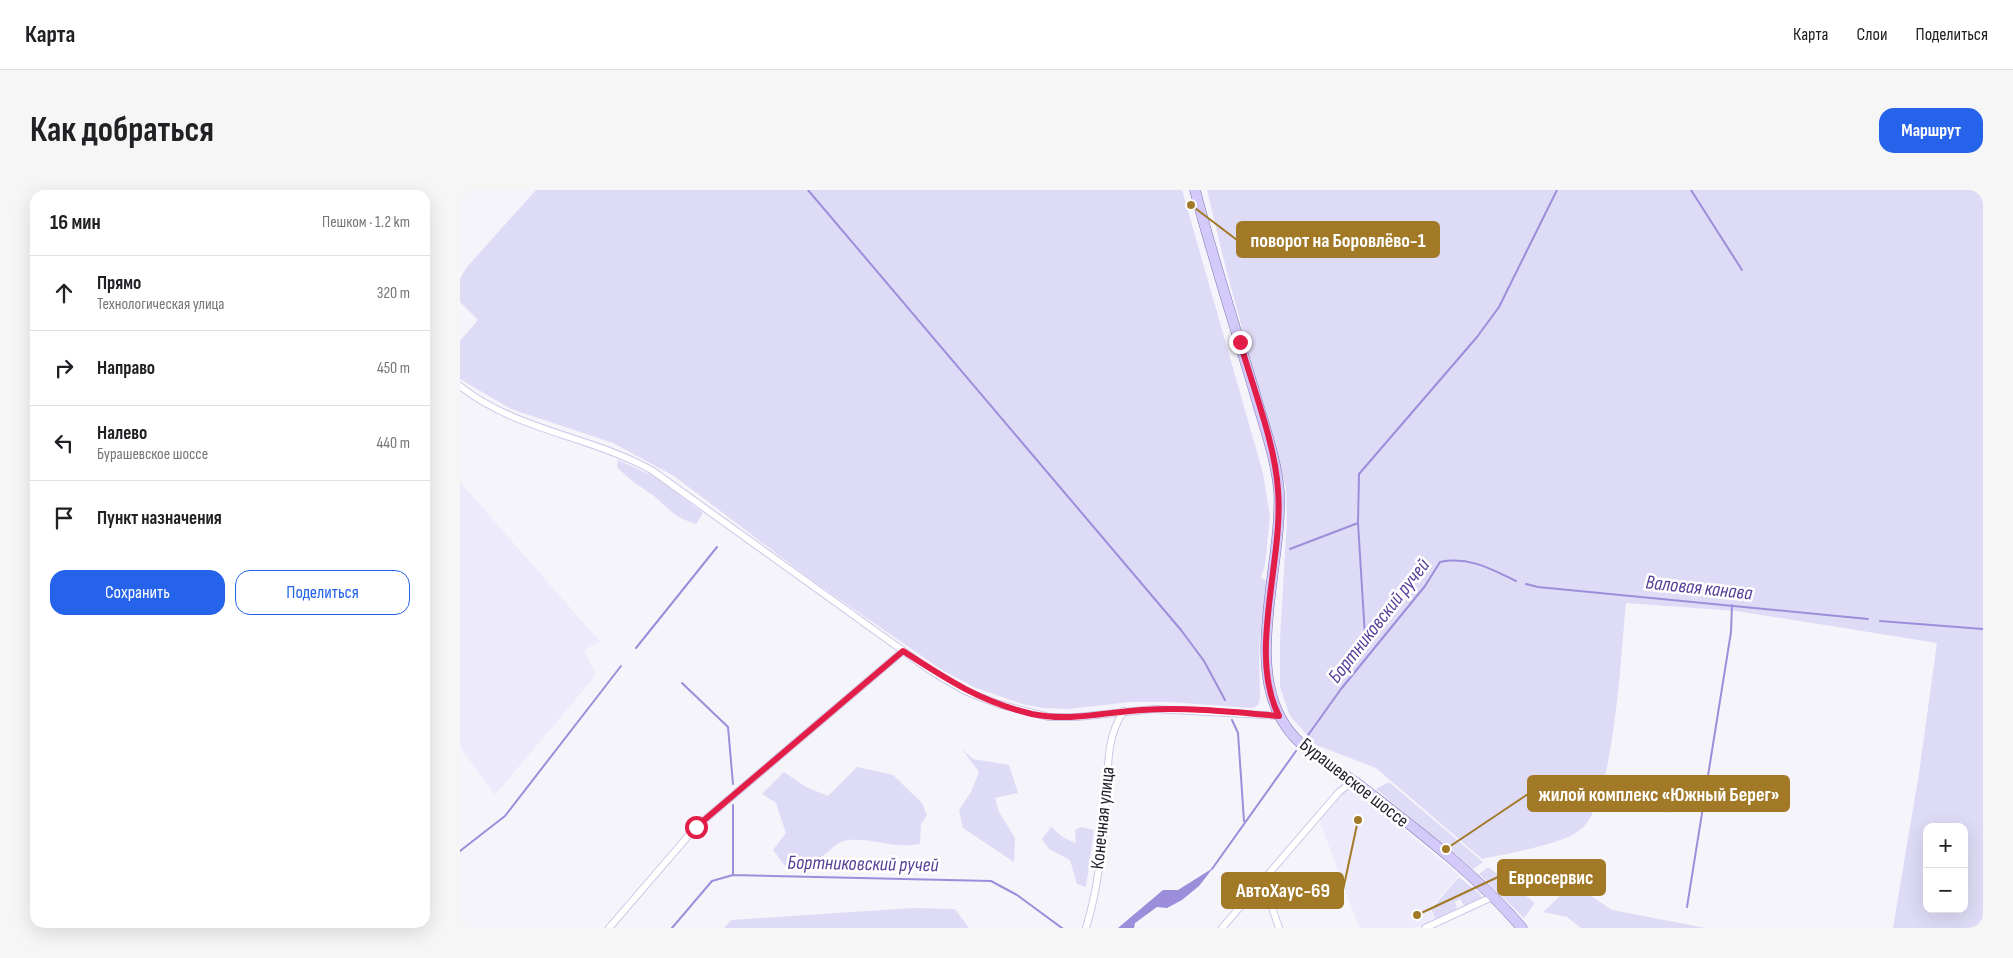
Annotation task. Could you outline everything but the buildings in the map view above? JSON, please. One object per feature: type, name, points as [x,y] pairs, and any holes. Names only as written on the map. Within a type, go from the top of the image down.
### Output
[{"type":"main road","name":"Бурашевское шоссе","points":[[1195,190],[1276,473],[1278,526],[1265,662],[1269,690],[1279,716],[1299,743],[1353,780],[1492,897],[1522,928]]},
{"type":"street","points":[[460,387],[501,412],[622,455],[653,471],[903,651],[965,691],[1011,708],[1049,717],[1068,718],[1124,712],[1204,710],[1279,716]]},
{"type":"street","points":[[609,928],[696,827],[903,651]]},
{"type":"street","name":"Конечная улица","points":[[1086,928],[1099,868],[1109,750],[1115,724],[1124,712]]},
{"type":"street","points":[[1222,928],[1339,792],[1353,780]]},
{"type":"street","points":[[1263,881],[1279,928]]},
{"type":"street","points":[[1425,928],[1434,927],[1492,897]]},
{"type":"shaded area","points":[[536,190],[1182,190],[1263,473],[1270,516],[1265,565],[1261,577],[1266,581],[1259,648],[1260,699],[1258,705],[1252,708],[1170,702],[1130,702],[1069,709],[1044,708],[1022,704],[976,688],[942,670],[813,581],[674,476],[613,443],[511,409],[460,379],[460,341],[478,320],[460,302],[460,279],[466,268]]},
{"type":"shaded area","points":[[1207,190],[1983,190],[1983,928],[1893,928],[1919,773],[1937,643],[1737,611],[1626,603],[1609,759],[1592,815],[1580,830],[1560,840],[1534,848],[1482,859],[1376,768],[1316,745],[1290,716],[1280,687],[1280,639],[1287,518],[1286,488],[1227,273]]},
{"type":"shaded area","points":[[618,460],[657,478],[703,513],[696,524],[677,516],[630,479],[617,467]]},
{"type":"shaded area","points":[[460,482],[600,642],[584,650],[596,675],[495,795],[460,747]]},
{"type":"shaded area","points":[[962,749],[973,759],[1009,765],[1018,793],[995,798],[999,812],[1015,838],[1014,862],[963,828],[959,810],[971,792],[979,772]]},
{"type":"shaded area","points":[[857,767],[893,775],[922,803],[927,815],[921,824],[920,844],[901,845],[867,840],[849,840],[836,845],[816,860],[785,866],[773,850],[786,833],[776,803],[762,794],[784,772],[806,787],[828,796]]},
{"type":"shaded area","points":[[1389,782],[1483,862],[1473,869],[1376,789]]},
{"type":"shaded area","points":[[1351,786],[1459,875],[1430,908],[1435,921],[1415,928],[1359,928],[1319,819],[1341,794]]},
{"type":"shaded area","points":[[1647,797],[1670,801],[1673,806],[1671,813],[1643,809],[1643,800]]},
{"type":"shaded area","points":[[1051,827],[1064,838],[1076,843],[1075,830],[1081,827],[1094,830],[1086,887],[1077,884],[1070,860],[1049,849],[1042,839]]},
{"type":"shaded area","points":[[1488,867],[1535,903],[1524,918],[1479,874]]},
{"type":"shaded area","points":[[1213,868],[1199,886],[1182,900],[1167,908],[1157,907],[1135,923],[1134,928],[1118,928],[1163,890],[1178,890]]},
{"type":"shaded area","points":[[1459,877],[1480,894],[1482,899],[1465,907],[1460,899],[1455,902],[1457,907],[1452,914],[1436,920],[1431,909]]},
{"type":"shaded area","points":[[1562,894],[1591,896],[1612,910],[1706,928],[1581,928],[1567,917],[1543,912]]},
{"type":"shaded area","points":[[913,908],[955,909],[969,928],[724,928],[731,920]]},
{"type":"waterway","points":[[808,190],[1181,630],[1204,661],[1225,700]]},
{"type":"waterway","points":[[1365,636],[1358,523],[1359,474],[1477,337],[1499,307],[1557,190]]},
{"type":"waterway","points":[[1691,190],[1742,270]]},
{"type":"waterway","points":[[1290,549],[1358,523]]},
{"type":"waterway","points":[[636,648],[717,547]]},
{"type":"waterway","name":"Бортниковский ручей","points":[[1306,738],[1341,689],[1425,586],[1440,562],[1470,562],[1489,568],[1516,581]]},
{"type":"waterway","name":"Валовая канава","points":[[1526,584],[1538,587],[1868,619]]},
{"type":"waterway","points":[[1687,907],[1731,632],[1732,605]]},
{"type":"waterway","name":"Валовая канава","points":[[1880,621],[1983,629]]},
{"type":"waterway","points":[[460,851],[505,816],[621,666]]},
{"type":"waterway","points":[[682,683],[728,727],[733,784]]},
{"type":"waterway","points":[[1232,720],[1238,733],[1244,821]]},
{"type":"waterway","name":"Бортниковский ручей","points":[[1212,869],[1296,751]]},
{"type":"waterway","points":[[733,805],[733,875]]},
{"type":"waterway","name":"Бортниковский ручей","points":[[672,928],[712,881],[733,875],[991,881],[1017,895],[1062,928]]},
{"type":"place","name":"поворот на Боровлёво-1","points":[[1191,205]]},
{"type":"place","name":"АвтоХаус-69","points":[[1358,820]]},
{"type":"place","name":"жилой комплекс «Южный Берег»","points":[[1446,849]]},
{"type":"place","name":"Евросервис","points":[[1417,915]]},
{"type":"route","points":[[696,827],[903,651],[943,679],[965,691],[998,704],[1049,717],[1068,718],[1166,709],[1279,716],[1269,690],[1265,662],[1278,526],[1278,490],[1272,455],[1240,342]]}]
